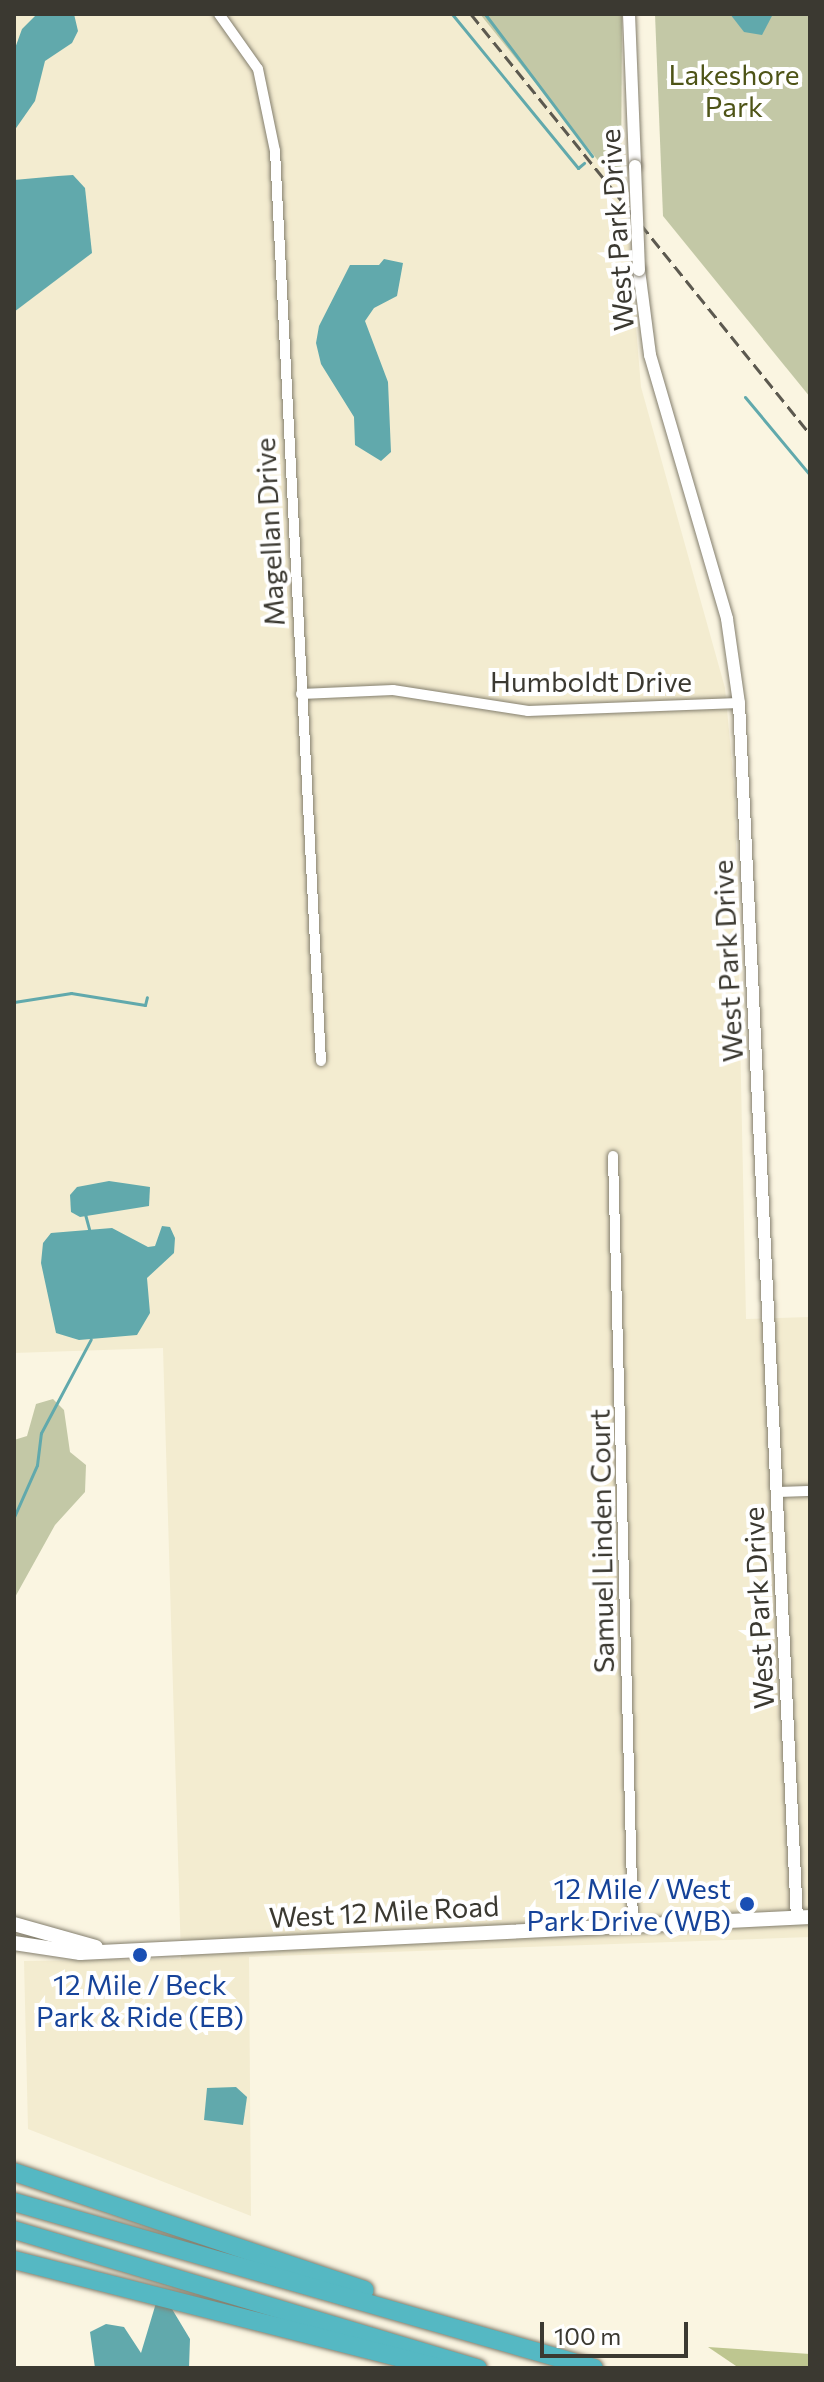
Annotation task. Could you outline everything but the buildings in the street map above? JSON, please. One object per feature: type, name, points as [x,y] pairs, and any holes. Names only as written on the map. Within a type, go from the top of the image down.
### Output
[{"type":"highway","points":[[14,2172],[392,2299],[440,2323]]},
{"type":"highway","points":[[14,2202],[594,2368]]},
{"type":"highway","points":[[14,2230],[478,2368]]},
{"type":"highway","points":[[14,2260],[443,2368]]},
{"type":"main road","name":"West 12 Mile Road","points":[[14,1943],[57,1951],[803,1918]]},
{"type":"main road","name":"West 12 Mile Road","points":[[14,1924],[104,1949]]},
{"type":"street","name":"Magellan Drive","points":[[219,14],[258,69],[272,116],[321,1061]]},
{"type":"street","name":"West Park Drive","points":[[629,14],[639,270],[650,355],[727,619],[739,703],[776,1492],[803,1918]]},
{"type":"street","name":"Humboldt Drive","points":[[301,694],[393,690],[528,711],[739,703]]},
{"type":"street","name":"Samuel Linden Court","points":[[613,1156],[633,1925]]},
{"type":"street","points":[[776,1492],[810,1491]]},
{"type":"shaded area","points":[[14,14],[490,14],[624,183],[641,387],[725,688],[735,795],[746,1319],[810,1317],[810,1937],[249,1957],[251,2216],[28,2129],[24,1961],[181,1959],[163,1348],[14,1353]]},
{"type":"green space","points":[[480,14],[622,14],[621,189]]},
{"type":"green space","name":"Lakeshore Park","points":[[655,14],[810,14],[810,397],[663,216]]},
{"type":"green space","points":[[53,1399],[64,1410],[70,1452],[86,1465],[85,1492],[55,1525],[14,1599],[14,1440],[27,1436],[36,1404]]},
{"type":"green space","points":[[708,2347],[810,2354],[810,2368],[739,2368]]},
{"type":"water","points":[[37,14],[74,14],[78,31],[72,43],[45,61],[35,101],[14,131],[14,51],[22,29]]},
{"type":"water","points":[[730,14],[773,14],[762,35],[744,32]]},
{"type":"water","points":[[73,175],[85,188],[92,253],[14,312],[14,180]]},
{"type":"water","points":[[384,259],[403,263],[397,296],[374,308],[365,321],[388,382],[391,452],[381,461],[355,445],[354,417],[321,364],[316,343],[319,326],[350,265],[379,265]]},
{"type":"water","points":[[109,1181],[150,1187],[149,1206],[80,1217],[71,1212],[70,1195],[77,1187]]},
{"type":"water","points":[[162,1226],[170,1227],[175,1238],[174,1253],[147,1278],[150,1313],[137,1335],[79,1340],[56,1333],[41,1263],[43,1243],[51,1233],[112,1228],[148,1247],[155,1246]]},
{"type":"water","points":[[236,2087],[247,2097],[243,2125],[204,2120],[207,2088]]},
{"type":"water","points":[[156,2303],[172,2309],[190,2339],[189,2368],[95,2368],[90,2332],[106,2324],[124,2327],[141,2353]]},
{"type":"waterway","points":[[452,14],[578,168],[584,163]]},
{"type":"waterway","points":[[485,14],[592,156]]},
{"type":"waterway","points":[[745,397],[810,475]]},
{"type":"waterway","points":[[14,1002],[71,993],[145,1005],[147,997]]},
{"type":"waterway","points":[[85,1214],[89,1229]]},
{"type":"waterway","points":[[14,1517],[37,1465],[41,1433],[91,1339]]},
{"type":"railway","points":[[471,14],[810,434]]},
{"type":"place","name":"12 Mile / West Park Drive (WB)","points":[[747,1904]]},
{"type":"place","name":"12 Mile / Beck Park & Ride (EB)","points":[[140,1955]]}]
